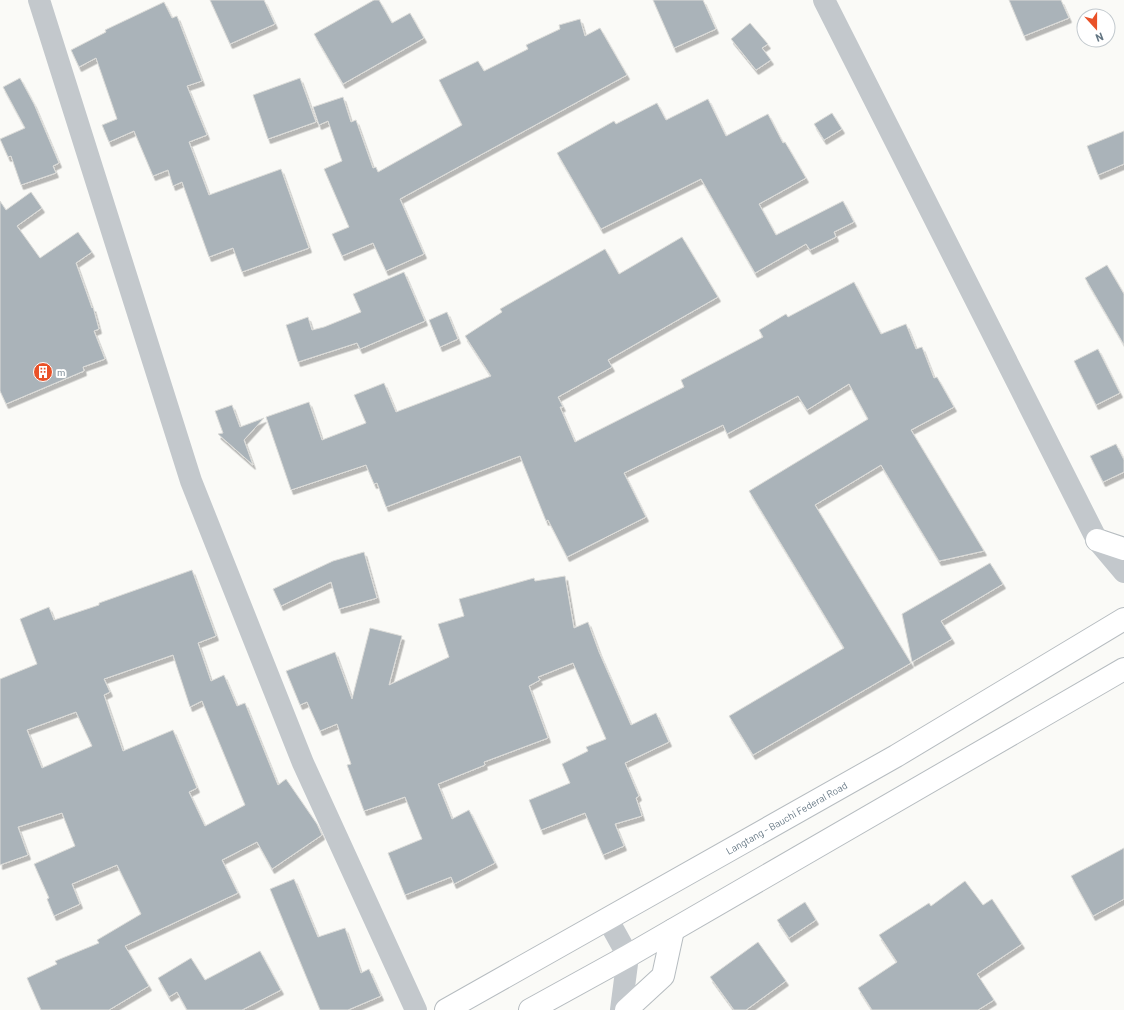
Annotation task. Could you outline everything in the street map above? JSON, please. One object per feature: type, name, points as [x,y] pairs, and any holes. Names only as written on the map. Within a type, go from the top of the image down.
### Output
[{"type":"main road","points":[[1097,540],[1124,549]]},
{"type":"main road","name":"Langtang - Bauchi Federal Road","points":[[446,1010],[608,920],[896,756],[1124,619]]},
{"type":"main road","points":[[530,1010],[628,956],[1124,669]]},
{"type":"main road","points":[[626,1010],[663,976],[668,946],[673,930]]},
{"type":"street","points":[[39,0],[190,481],[303,763],[416,1010]]},
{"type":"street","points":[[824,0],[1097,540],[1124,572]]},
{"type":"street","points":[[608,920],[628,956],[621,1010]]},
{"type":"building","points":[[210,0],[264,0],[275,24],[230,44]]},
{"type":"building","points":[[374,0],[379,0],[392,23],[410,13],[424,38],[343,84],[314,34]]},
{"type":"building","points":[[653,0],[703,0],[716,29],[674,48]]},
{"type":"building","points":[[1009,0],[1061,0],[1069,18],[1024,36]]},
{"type":"building","points":[[164,2],[172,18],[177,16],[202,81],[187,86],[207,135],[189,142],[209,195],[281,169],[309,248],[242,272],[233,248],[209,257],[182,182],[173,186],[168,170],[153,176],[134,131],[109,142],[102,125],[117,119],[96,58],[79,67],[71,50],[106,32],[105,30]]},
{"type":"building","points":[[580,19],[585,36],[600,28],[627,75],[400,199],[424,254],[386,271],[373,243],[342,256],[332,234],[349,227],[324,169],[342,161],[328,121],[319,125],[313,107],[343,97],[351,122],[356,120],[373,168],[376,167],[378,172],[462,125],[439,80],[478,61],[484,71],[528,49],[526,45],[560,29],[559,25]]},
{"type":"building","points":[[750,23],[768,44],[762,48],[771,60],[756,70],[731,39]]},
{"type":"building","points":[[20,78],[34,104],[59,163],[53,166],[56,173],[21,185],[11,156],[8,157],[0,139],[25,128],[3,87]]},
{"type":"building","points":[[300,78],[316,122],[268,139],[253,95]]},
{"type":"building","points":[[708,99],[726,136],[768,114],[783,143],[785,142],[806,178],[759,204],[776,235],[843,201],[854,222],[834,232],[836,237],[810,250],[806,244],[755,273],[701,179],[601,229],[557,153],[614,121],[616,124],[657,103],[666,120]]},
{"type":"building","points":[[832,113],[842,129],[824,140],[814,124]]},
{"type":"building","points":[[1124,131],[1124,164],[1098,175],[1087,146]]},
{"type":"building","points":[[31,192],[42,208],[17,226],[40,258],[78,232],[92,252],[76,263],[92,308],[93,307],[99,329],[94,331],[105,359],[83,367],[84,371],[6,404],[0,391],[0,201],[6,210]]},
{"type":"building","points":[[682,237],[718,297],[608,360],[612,367],[558,397],[563,407],[560,407],[575,442],[684,387],[681,380],[763,337],[759,330],[786,314],[788,317],[854,282],[881,334],[906,324],[916,349],[922,347],[934,378],[937,377],[954,407],[911,430],[984,551],[939,561],[881,465],[815,505],[911,663],[753,755],[729,716],[844,648],[749,491],[868,419],[849,384],[807,410],[798,396],[727,434],[723,425],[624,473],[646,517],[567,557],[548,520],[546,521],[520,456],[386,507],[377,483],[374,484],[366,465],[291,490],[266,417],[309,402],[322,440],[366,423],[354,395],[384,383],[396,412],[491,376],[465,336],[502,312],[500,309],[605,249],[619,274]]},
{"type":"building","points":[[1107,265],[1124,294],[1124,345],[1085,278]]},
{"type":"building","points":[[404,272],[425,321],[360,349],[357,343],[298,362],[286,325],[308,317],[312,330],[324,327],[361,312],[353,294]]},
{"type":"building","points":[[447,312],[458,339],[440,347],[429,320]]},
{"type":"building","points":[[1098,349],[1120,393],[1096,405],[1074,361]]},
{"type":"building","points":[[232,405],[240,427],[264,418],[244,440],[253,465],[218,434],[223,433],[215,411]]},
{"type":"building","points":[[1116,444],[1124,460],[1124,472],[1103,482],[1090,456]]},
{"type":"building","points":[[364,552],[377,598],[339,609],[331,582],[281,606],[273,589],[333,561]]},
{"type":"building","points":[[990,563],[1003,584],[941,621],[952,639],[912,662],[902,614]]},
{"type":"building","points":[[192,570],[216,636],[198,643],[211,681],[224,675],[237,706],[245,703],[278,785],[286,779],[317,824],[322,835],[272,869],[257,842],[222,860],[238,893],[125,946],[149,986],[109,1010],[41,1010],[27,978],[57,964],[55,961],[99,943],[97,940],[141,914],[117,865],[72,884],[80,904],[54,916],[47,899],[49,898],[34,864],[75,846],[62,813],[18,827],[28,855],[0,865],[0,679],[37,664],[20,619],[49,607],[54,620],[99,605],[99,603]],"holes":[[[173,655],[190,707],[202,701],[245,805],[205,826],[189,792],[197,788],[173,730],[123,751],[104,695],[110,692],[104,679]],[[76,712],[92,746],[42,768],[27,730]]]},
{"type":"building","points":[[565,576],[574,628],[588,622],[599,652],[631,725],[656,713],[669,742],[625,763],[639,796],[636,798],[642,816],[615,824],[624,846],[603,855],[585,813],[541,830],[529,800],[570,783],[562,764],[588,751],[586,747],[606,739],[573,663],[538,677],[540,680],[529,686],[548,738],[484,762],[485,765],[438,784],[452,819],[469,810],[495,863],[454,884],[451,877],[405,895],[388,853],[422,839],[405,797],[364,811],[347,765],[351,764],[337,724],[320,731],[307,702],[300,705],[286,671],[335,652],[352,699],[370,628],[402,636],[389,685],[449,657],[438,624],[464,616],[459,599],[534,578],[535,581]]},
{"type":"building","points":[[1124,848],[1124,899],[1093,916],[1071,876]]},
{"type":"building","points":[[294,879],[318,937],[345,928],[361,973],[369,969],[381,996],[348,1010],[320,1010],[270,889]]},
{"type":"building","points":[[965,881],[983,905],[992,899],[1022,944],[977,974],[994,1000],[978,1010],[872,1010],[858,988],[897,962],[879,935],[929,903],[931,906]]},
{"type":"building","points":[[805,902],[816,920],[789,938],[777,920]]},
{"type":"building","points":[[758,942],[786,981],[746,1010],[734,1010],[710,977]]},
{"type":"building","points":[[260,951],[281,990],[242,1010],[187,1010],[177,992],[169,997],[158,978],[191,958],[205,980]]},
{"type":"place","name":"m","points":[[43,372]]}]
